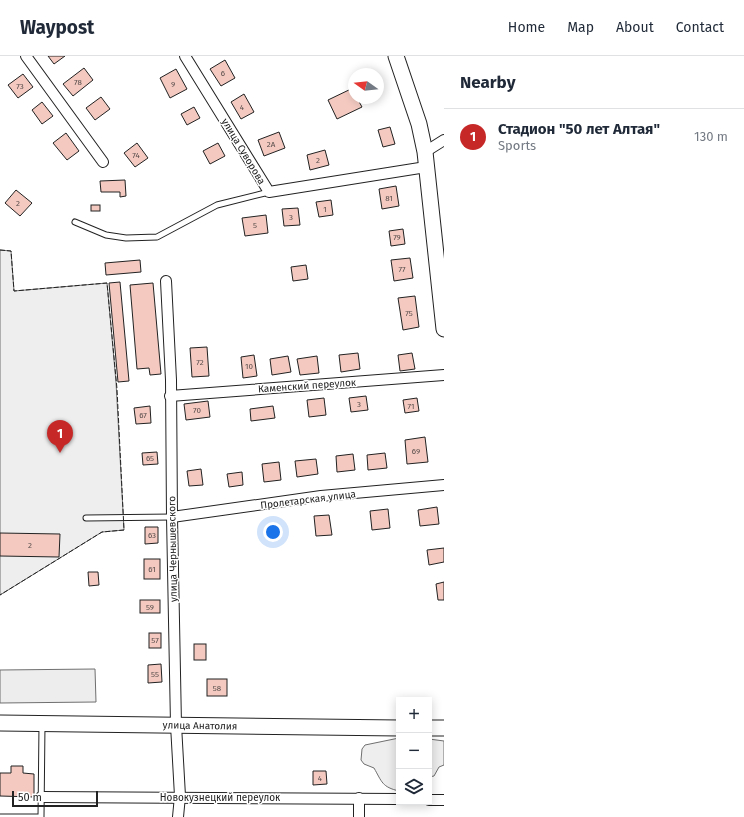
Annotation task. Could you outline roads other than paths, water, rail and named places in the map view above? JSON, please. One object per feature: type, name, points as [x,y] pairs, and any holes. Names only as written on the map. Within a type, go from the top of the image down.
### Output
[{"type":"street","points":[[26,56],[103,162]]},
{"type":"street","name":"улица Суворова","points":[[185,56],[269,192],[426,167]]},
{"type":"street","points":[[396,56],[419,124],[425,152],[444,329]]},
{"type":"street","points":[[425,152],[444,140]]},
{"type":"street","name":"улица Чернышевского","points":[[166,281],[171,380],[170,396],[176,725],[180,796],[178,817]]},
{"type":"street","name":"Каменский переулок","points":[[170,396],[444,375]]},
{"type":"street","name":"Пролетарская улица","points":[[172,517],[321,496],[444,485]]},
{"type":"street","name":"улица Анатолия","points":[[0,723],[396,728]]},
{"type":"street","points":[[432,728],[444,728]]},
{"type":"street","name":"Новокузнецкий переулок","points":[[41,797],[180,796],[396,799]]},
{"type":"street","points":[[359,798],[359,817]]},
{"type":"street","points":[[432,800],[444,800]]},
{"type":"lane","points":[[76,222],[87,228],[113,236],[126,238],[157,237],[217,205],[269,192]]},
{"type":"lane","points":[[86,518],[172,517]]},
{"type":"lane","points":[[0,816],[41,817],[42,724]]},
{"type":"place","name":"Стадион \"50 лет Алтая\"","points":[[60,453]]}]
